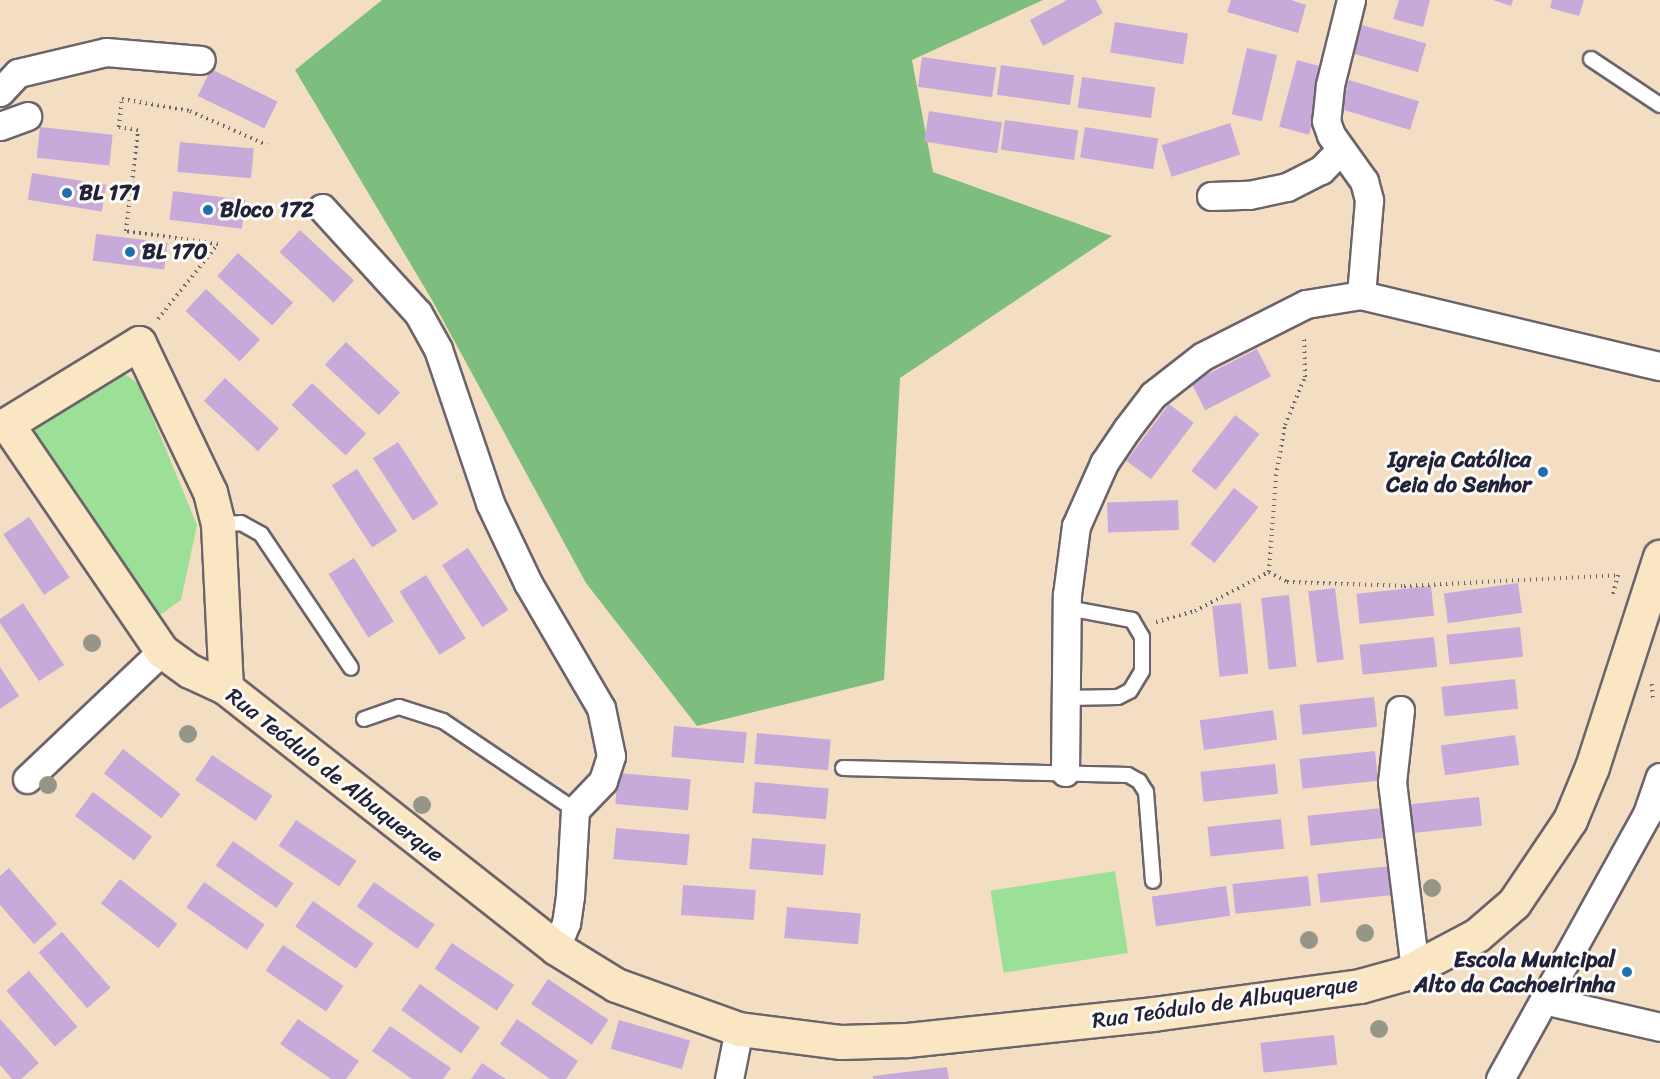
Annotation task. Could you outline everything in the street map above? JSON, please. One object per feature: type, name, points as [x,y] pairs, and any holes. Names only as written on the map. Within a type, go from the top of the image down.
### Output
[{"type":"street","points":[[1350,3],[1327,103],[1326,121],[1340,150],[1364,181],[1369,200],[1361,295]]},
{"type":"street","points":[[0,92],[18,73],[106,52],[201,60]]},
{"type":"street","points":[[0,126],[27,116]]},
{"type":"street","points":[[1211,196],[1249,195],[1287,187],[1321,171],[1340,150]]},
{"type":"street","points":[[322,208],[418,313],[438,349],[494,513],[528,583],[601,708],[609,736],[608,770],[603,781],[575,810],[570,896],[566,923],[556,948]]},
{"type":"street","points":[[1065,772],[1069,562],[1076,526],[1104,463],[1146,404],[1176,375],[1203,356],[1306,304],[1361,295],[1660,366]]},
{"type":"street","points":[[3,426],[139,343],[196,458],[218,524],[226,688]]},
{"type":"street","name":"Rua Teódulo de Albuquerque","points":[[3,426],[162,651],[190,671],[226,688],[556,948],[616,986],[739,1029],[841,1042],[907,1040],[1360,986],[1415,969],[1477,935],[1514,903],[1548,858],[1570,820],[1592,767],[1659,566]]},
{"type":"street","points":[[27,779],[162,651]]},
{"type":"street","points":[[1400,710],[1392,782],[1415,969]]},
{"type":"street","points":[[1500,1079],[1544,1000],[1654,818],[1660,777]]},
{"type":"street","points":[[1544,1000],[1660,1027]]},
{"type":"street","points":[[729,1079],[739,1029]]},
{"type":"lane","points":[[1591,59],[1660,105]]},
{"type":"lane","points":[[218,524],[241,523],[261,534],[351,668]]},
{"type":"lane","points":[[1066,698],[1118,697],[1130,691],[1142,671],[1142,637],[1138,627],[1123,617],[1068,608]]},
{"type":"lane","points":[[364,718],[399,707],[443,721],[575,810]]},
{"type":"lane","points":[[843,768],[1115,772],[1139,781],[1149,807],[1152,881]]},
{"type":"path","points":[[139,343],[218,244],[126,231],[138,130],[119,127],[122,99],[190,111],[267,145]]},
{"type":"path","points":[[1269,572],[1276,476],[1285,425],[1305,377],[1306,304]]},
{"type":"path","points":[[1269,572],[1287,582],[1404,586],[1618,575],[1612,597]]},
{"type":"path","points":[[1138,627],[1195,611],[1269,572]]},
{"type":"green space","points":[[382,0],[1043,0],[912,60],[933,172],[1112,236],[900,378],[884,680],[697,726],[586,583],[432,300],[295,70]]},
{"type":"green space","points":[[122,372],[139,384],[197,525],[181,600],[153,620],[37,446],[31,420]]},
{"type":"green space","points":[[1115,871],[1128,953],[1004,973],[991,891]]},
{"type":"building","points":[[1067,0],[1096,0],[1103,13],[1043,46],[1030,20]]},
{"type":"building","points":[[1231,0],[1291,0],[1306,5],[1298,33],[1227,12]]},
{"type":"building","points":[[1399,0],[1430,0],[1423,27],[1393,19]]},
{"type":"building","points":[[1493,0],[1513,0],[1511,6]]},
{"type":"building","points":[[1552,0],[1584,0],[1579,16],[1550,8]]},
{"type":"building","points":[[1115,22],[1188,34],[1183,64],[1110,53]]},
{"type":"building","points":[[1355,23],[1426,43],[1418,72],[1347,52]]},
{"type":"building","points":[[1247,48],[1277,55],[1262,121],[1232,114]]},
{"type":"building","points":[[922,57],[996,67],[992,97],[918,87]]},
{"type":"building","points":[[1297,60],[1327,68],[1309,135],[1279,127]]},
{"type":"building","points":[[1001,65],[1074,75],[1070,105],[997,95]]},
{"type":"building","points":[[211,69],[278,101],[264,128],[198,96]]},
{"type":"building","points":[[1082,77],[1155,87],[1151,118],[1078,108]]},
{"type":"building","points":[[1349,80],[1419,101],[1410,130],[1340,109]]},
{"type":"building","points":[[929,111],[1002,123],[997,153],[924,142]]},
{"type":"building","points":[[1005,120],[1078,130],[1074,160],[1001,150]]},
{"type":"building","points":[[1230,123],[1240,154],[1172,177],[1162,145]]},
{"type":"building","points":[[40,127],[113,135],[109,165],[37,158]]},
{"type":"building","points":[[1085,127],[1158,139],[1153,169],[1080,158]]},
{"type":"building","points":[[180,142],[254,148],[251,178],[177,172]]},
{"type":"building","name":"BL 171","points":[[32,173],[106,185],[102,211],[28,200]]},
{"type":"building","name":"Bloco 172","points":[[173,191],[245,200],[242,229],[169,220]]},
{"type":"building","points":[[300,230],[354,280],[334,302],[280,252]]},
{"type":"building","name":"BL 170","points":[[96,234],[167,243],[164,270],[93,261]]},
{"type":"building","points":[[238,253],[293,303],[272,326],[217,276]]},
{"type":"building","points":[[206,289],[260,339],[240,361],[186,311]]},
{"type":"building","points":[[346,342],[400,392],[379,415],[325,365]]},
{"type":"building","points":[[1257,349],[1271,377],[1205,410],[1191,383]]},
{"type":"building","points":[[225,378],[279,428],[258,451],[204,401]]},
{"type":"building","points":[[312,383],[366,433],[346,455],[292,405]]},
{"type":"building","points":[[1169,404],[1194,423],[1151,479],[1126,461]]},
{"type":"building","points":[[1235,415],[1259,434],[1216,490],[1191,471]]},
{"type":"building","points":[[398,442],[438,504],[413,520],[373,458]]},
{"type":"building","points":[[357,469],[397,531],[372,547],[332,485]]},
{"type":"building","points":[[1234,488],[1258,507],[1215,563],[1190,544]]},
{"type":"building","points":[[1178,500],[1179,530],[1108,532],[1107,502]]},
{"type":"building","points":[[29,517],[70,578],[44,595],[3,534]]},
{"type":"building","points":[[468,548],[508,610],[482,627],[442,565]]},
{"type":"building","points":[[354,558],[394,622],[368,638],[329,574]]},
{"type":"building","points":[[426,575],[466,639],[439,655],[400,591]]},
{"type":"building","points":[[1518,583],[1522,613],[1448,623],[1444,593]]},
{"type":"building","points":[[1431,586],[1434,616],[1360,624],[1356,594]]},
{"type":"building","points":[[1335,588],[1344,659],[1317,663],[1308,591]]},
{"type":"building","points":[[1289,595],[1297,667],[1269,670],[1261,598]]},
{"type":"building","points":[[23,603],[64,665],[39,681],[0,623],[0,619]]},
{"type":"building","points":[[1241,603],[1248,674],[1220,677],[1212,606]]},
{"type":"building","points":[[1520,627],[1523,657],[1450,665],[1446,635]]},
{"type":"building","points":[[1434,637],[1437,667],[1363,675],[1359,645]]},
{"type":"building","points":[[0,667],[19,696],[0,709]]},
{"type":"building","points":[[1515,679],[1518,709],[1445,717],[1441,687]]},
{"type":"building","points":[[1374,697],[1377,727],[1303,735],[1299,705]]},
{"type":"building","points":[[1273,710],[1277,740],[1204,750],[1200,720]]},
{"type":"building","points":[[674,726],[747,732],[744,763],[671,757]]},
{"type":"building","points":[[757,733],[831,739],[828,770],[754,764]]},
{"type":"building","points":[[1515,735],[1519,765],[1445,775],[1441,745]]},
{"type":"building","points":[[123,749],[181,794],[161,818],[104,773]]},
{"type":"building","points":[[1375,751],[1378,781],[1303,789],[1299,759]]},
{"type":"building","points":[[212,755],[273,796],[256,821],[195,780]]},
{"type":"building","points":[[1275,764],[1278,794],[1204,802],[1200,772]]},
{"type":"building","points":[[618,773],[691,779],[688,810],[615,804]]},
{"type":"building","points":[[755,782],[829,788],[826,819],[752,813]]},
{"type":"building","points":[[93,792],[152,837],[134,860],[75,816]]},
{"type":"building","points":[[1479,797],[1482,826],[1408,834],[1405,805]]},
{"type":"building","points":[[1382,808],[1385,838],[1311,846],[1307,816]]},
{"type":"building","points":[[1281,819],[1284,849],[1211,857],[1207,827]]},
{"type":"building","points":[[296,820],[357,861],[339,887],[279,846]]},
{"type":"building","points":[[616,828],[690,834],[687,865],[613,859]]},
{"type":"building","points":[[752,838],[826,844],[823,875],[749,869]]},
{"type":"building","points":[[233,841],[294,883],[276,908],[216,866]]},
{"type":"building","points":[[1392,866],[1395,895],[1320,903],[1317,874]]},
{"type":"building","points":[[9,868],[57,924],[34,944],[0,905],[0,876]]},
{"type":"building","points":[[1308,876],[1311,906],[1236,914],[1232,884]]},
{"type":"building","points":[[120,879],[178,924],[158,948],[101,903]]},
{"type":"building","points":[[204,882],[265,924],[247,950],[186,907]]},
{"type":"building","points":[[374,882],[435,924],[417,949],[357,907]]},
{"type":"building","points":[[683,885],[756,890],[754,920],[681,915]]},
{"type":"building","points":[[1226,886],[1230,916],[1156,926],[1152,896]]},
{"type":"building","points":[[313,901],[374,943],[356,969],[295,926]]},
{"type":"building","points":[[787,907],[861,913],[858,944],[784,938]]},
{"type":"building","points":[[62,932],[111,988],[87,1008],[39,952]]},
{"type":"building","points":[[452,943],[514,985],[497,1011],[435,969]]},
{"type":"building","points":[[283,945],[344,986],[326,1012],[266,971]]},
{"type":"building","points":[[29,971],[78,1027],[55,1047],[6,991]]},
{"type":"building","points":[[548,979],[609,1020],[592,1045],[531,1004]]},
{"type":"building","points":[[420,984],[480,1027],[461,1053],[401,1010]]},
{"type":"building","points":[[0,1019],[39,1063],[21,1079],[12,1079],[0,1065]]},
{"type":"building","points":[[298,1019],[359,1061],[346,1079],[331,1079],[280,1044]]},
{"type":"building","points":[[517,1019],[578,1061],[566,1079],[550,1079],[500,1044]]},
{"type":"building","points":[[619,1020],[690,1040],[682,1069],[611,1049]]},
{"type":"building","points":[[390,1026],[451,1068],[443,1079],[412,1079],[372,1051]]},
{"type":"building","points":[[1334,1035],[1337,1065],[1264,1073],[1260,1043]]},
{"type":"building","points":[[482,1063],[506,1079],[471,1079]]},
{"type":"building","points":[[947,1067],[949,1079],[873,1079],[873,1076]]},
{"type":"place","name":"BL 171","points":[[67,193]]},
{"type":"place","name":"Bloco 172","points":[[208,210]]},
{"type":"place","name":"BL 170","points":[[130,252]]},
{"type":"place","name":"Igreja Católica Ceia do Senhor","points":[[1543,472]]},
{"type":"place","name":"Escola Municipal Alto da Cachoeirinha","points":[[1627,972]]}]
